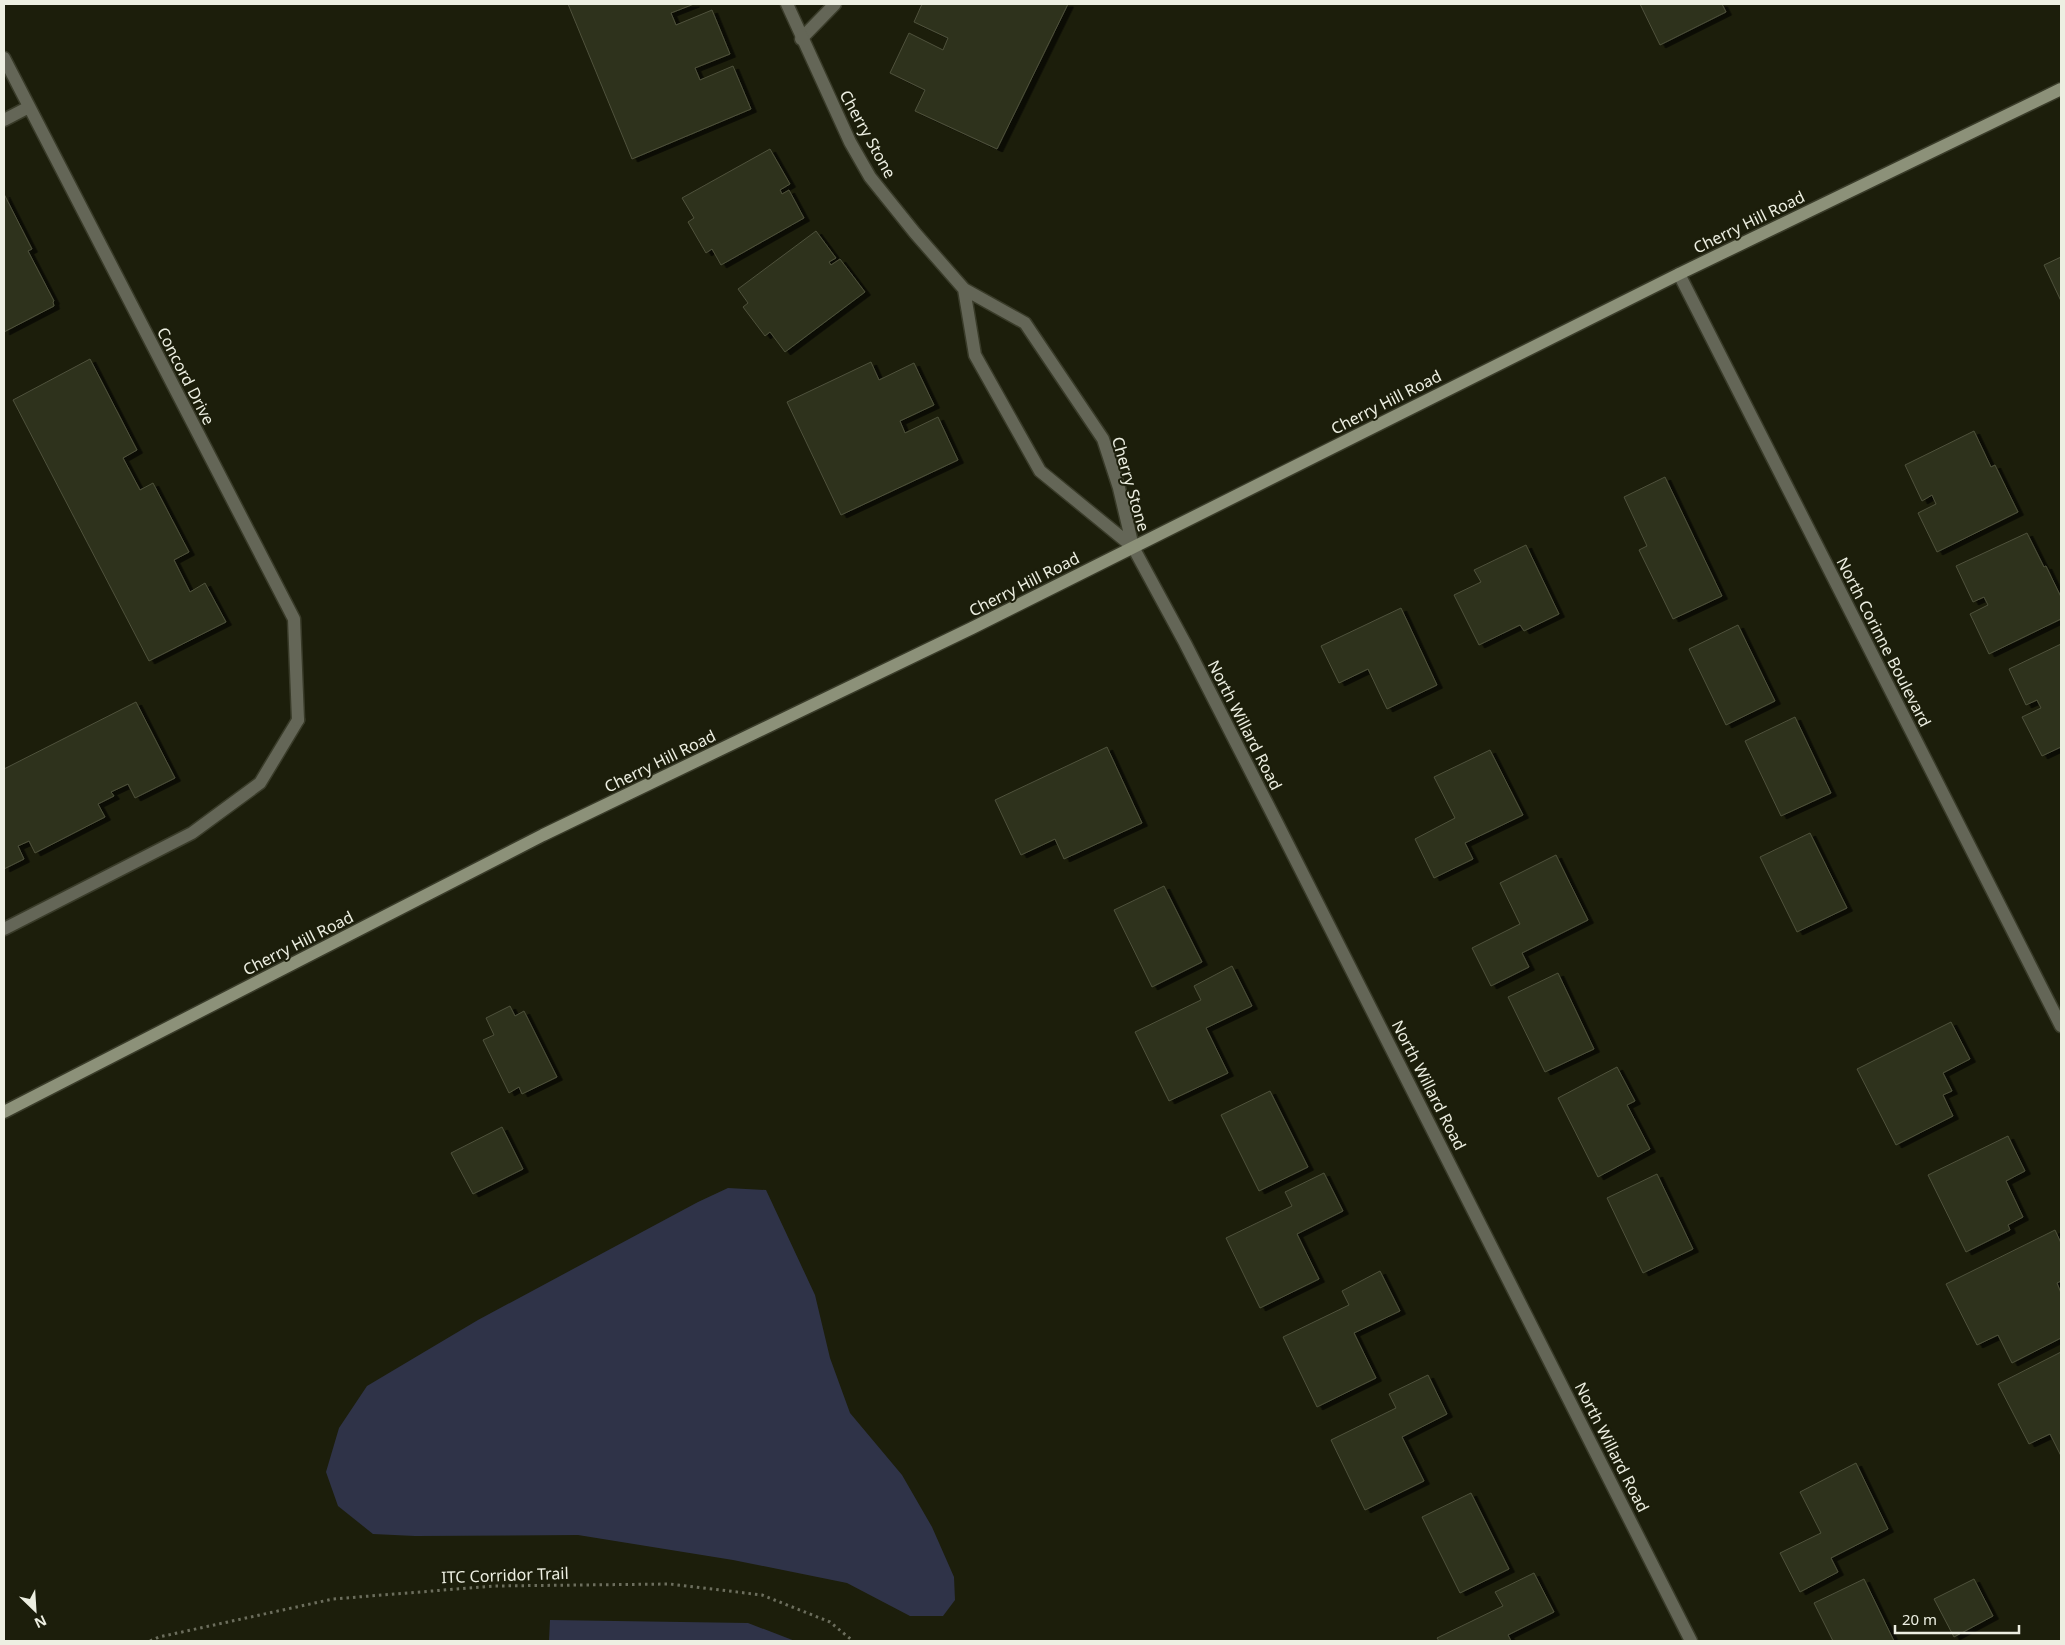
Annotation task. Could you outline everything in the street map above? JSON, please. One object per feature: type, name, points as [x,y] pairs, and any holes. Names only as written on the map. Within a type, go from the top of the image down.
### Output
[{"type":"main road","name":"Cherry Hill Road","points":[[4,1112],[543,835],[963,633],[1679,274],[2061,88]]},
{"type":"street","name":"Cherry Stone","points":[[786,4],[850,142],[870,177],[915,233],[964,289],[1025,323],[1103,439],[1119,488],[1132,547]]},
{"type":"street","points":[[801,39],[835,4]]},
{"type":"street","name":"Concord Drive","points":[[4,58],[294,619],[298,720],[260,783],[192,833],[4,928]]},
{"type":"street","points":[[4,120],[29,107]]},
{"type":"street","name":"North Corinne Boulevard","points":[[1679,274],[2061,1026]]},
{"type":"street","name":"Cherry Stone","points":[[964,289],[975,355],[1040,471],[1132,547]]},
{"type":"street","name":"North Willard Road","points":[[1132,547],[1185,643],[1276,821],[1691,1641]]},
{"type":"path","name":"ITC Corridor Trail","points":[[150,1641],[169,1635],[333,1599],[494,1586],[670,1584],[762,1595],[830,1622],[853,1641]]},
{"type":"shaded area","points":[[728,1188],[766,1190],[815,1295],[830,1358],[850,1413],[902,1475],[932,1527],[954,1577],[955,1600],[943,1616],[910,1616],[847,1583],[733,1560],[578,1535],[415,1536],[373,1534],[338,1506],[326,1472],[339,1428],[367,1386],[478,1320],[698,1202]]},
{"type":"shaded area","points":[[550,1620],[748,1623],[795,1641],[549,1641]]},
{"type":"building","points":[[568,4],[694,4],[671,13],[676,25],[712,10],[730,54],[695,68],[700,80],[733,66],[751,109],[632,159]]},
{"type":"building","points":[[922,4],[1068,4],[997,149],[915,111],[925,90],[890,73],[909,33],[943,50],[948,38],[914,22]]},
{"type":"building","points":[[1640,4],[1722,4],[1726,12],[1660,45]]},
{"type":"building","points":[[770,149],[790,184],[780,190],[782,194],[789,190],[804,218],[721,265],[712,249],[706,253],[688,222],[694,218],[682,198]]},
{"type":"building","points":[[4,194],[32,249],[28,251],[54,301],[54,306],[4,332]]},
{"type":"building","points":[[816,231],[836,258],[829,262],[831,265],[840,259],[865,292],[785,352],[770,332],[765,336],[743,307],[748,303],[738,289]]},
{"type":"building","points":[[2061,257],[2061,301],[2044,265]]},
{"type":"building","points":[[90,359],[137,450],[123,458],[140,490],[153,483],[189,552],[174,560],[190,592],[205,583],[226,622],[149,661],[13,400]]},
{"type":"building","points":[[871,362],[879,380],[914,363],[934,405],[900,421],[905,433],[938,417],[958,460],[841,515],[787,402]]},
{"type":"building","points":[[1974,431],[1991,467],[1995,465],[2018,512],[1937,552],[1918,513],[1936,504],[1932,495],[1922,501],[1905,465]]},
{"type":"building","points":[[1665,477],[1722,596],[1673,619],[1639,550],[1647,546],[1624,497]]},
{"type":"building","points":[[2027,533],[2061,597],[2061,619],[1989,654],[1970,614],[1988,605],[1984,597],[1973,602],[1956,566]]},
{"type":"building","points":[[1526,545],[1559,614],[1524,631],[1520,625],[1479,645],[1454,595],[1481,582],[1474,570]]},
{"type":"building","points":[[1401,608],[1437,685],[1387,709],[1368,669],[1339,683],[1321,646]]},
{"type":"building","points":[[1738,625],[1775,701],[1726,725],[1689,649]]},
{"type":"building","points":[[2061,644],[2061,747],[2042,756],[2022,717],[2041,708],[2037,700],[2026,705],[2009,669]]},
{"type":"building","points":[[136,702],[175,778],[135,798],[128,784],[111,792],[114,796],[98,804],[105,817],[35,853],[29,841],[18,846],[24,859],[4,869],[4,769]]},
{"type":"building","points":[[1795,717],[1831,793],[1781,816],[1745,741]]},
{"type":"building","points":[[1107,747],[1142,823],[1064,859],[1055,839],[1021,855],[995,800]]},
{"type":"building","points":[[1490,750],[1523,815],[1465,843],[1473,859],[1434,878],[1415,839],[1455,818],[1434,777]]},
{"type":"building","points":[[1810,833],[1847,908],[1797,932],[1760,857]]},
{"type":"building","points":[[1556,855],[1588,920],[1522,953],[1529,967],[1491,986],[1472,948],[1520,924],[1500,883]]},
{"type":"building","points":[[1164,886],[1202,962],[1152,987],[1114,910]]},
{"type":"building","points":[[1232,966],[1252,1006],[1206,1028],[1228,1073],[1169,1101],[1135,1032],[1201,1000],[1194,986]]},
{"type":"building","points":[[1558,973],[1594,1049],[1545,1072],[1508,997]]},
{"type":"building","points":[[510,1006],[515,1016],[524,1011],[557,1077],[522,1094],[519,1087],[509,1093],[483,1040],[494,1035],[486,1018]]},
{"type":"building","points":[[1951,1022],[1970,1059],[1943,1073],[1952,1091],[1943,1095],[1953,1116],[1896,1145],[1857,1069]]},
{"type":"building","points":[[1617,1067],[1635,1101],[1627,1105],[1650,1149],[1598,1177],[1558,1098]]},
{"type":"building","points":[[1270,1091],[1308,1167],[1259,1191],[1221,1115]]},
{"type":"building","points":[[502,1127],[523,1169],[473,1194],[451,1153]]},
{"type":"building","points":[[2008,1136],[2025,1171],[2006,1181],[2023,1217],[2008,1225],[2010,1230],[1966,1252],[1928,1175]]},
{"type":"building","points":[[1324,1173],[1343,1211],[1297,1234],[1319,1279],[1260,1308],[1226,1238],[1292,1206],[1285,1192]]},
{"type":"building","points":[[1657,1174],[1693,1249],[1643,1273],[1607,1198]]},
{"type":"building","points":[[2055,1230],[2061,1243],[2061,1281],[2057,1283],[2061,1293],[2061,1338],[2012,1363],[1998,1335],[1977,1345],[1946,1284]]},
{"type":"building","points":[[1380,1271],[1400,1311],[1354,1333],[1376,1378],[1317,1407],[1283,1337],[1349,1305],[1342,1291]]},
{"type":"building","points":[[2061,1352],[2061,1456],[2050,1434],[2029,1444],[1998,1384]]},
{"type":"building","points":[[1428,1375],[1447,1414],[1402,1437],[1424,1481],[1365,1510],[1331,1440],[1396,1408],[1389,1394]]},
{"type":"building","points":[[1856,1463],[1888,1529],[1831,1558],[1838,1572],[1800,1592],[1780,1553],[1821,1533],[1800,1492]]},
{"type":"building","points":[[1471,1493],[1509,1569],[1460,1593],[1422,1517]]},
{"type":"building","points":[[1534,1573],[1554,1612],[1508,1635],[1511,1641],[1439,1641],[1437,1638],[1503,1606],[1495,1592]]},
{"type":"building","points":[[1864,1579],[1894,1641],[1833,1641],[1814,1603]]},
{"type":"building","points":[[1974,1579],[1993,1616],[1954,1637],[1934,1599]]}]
